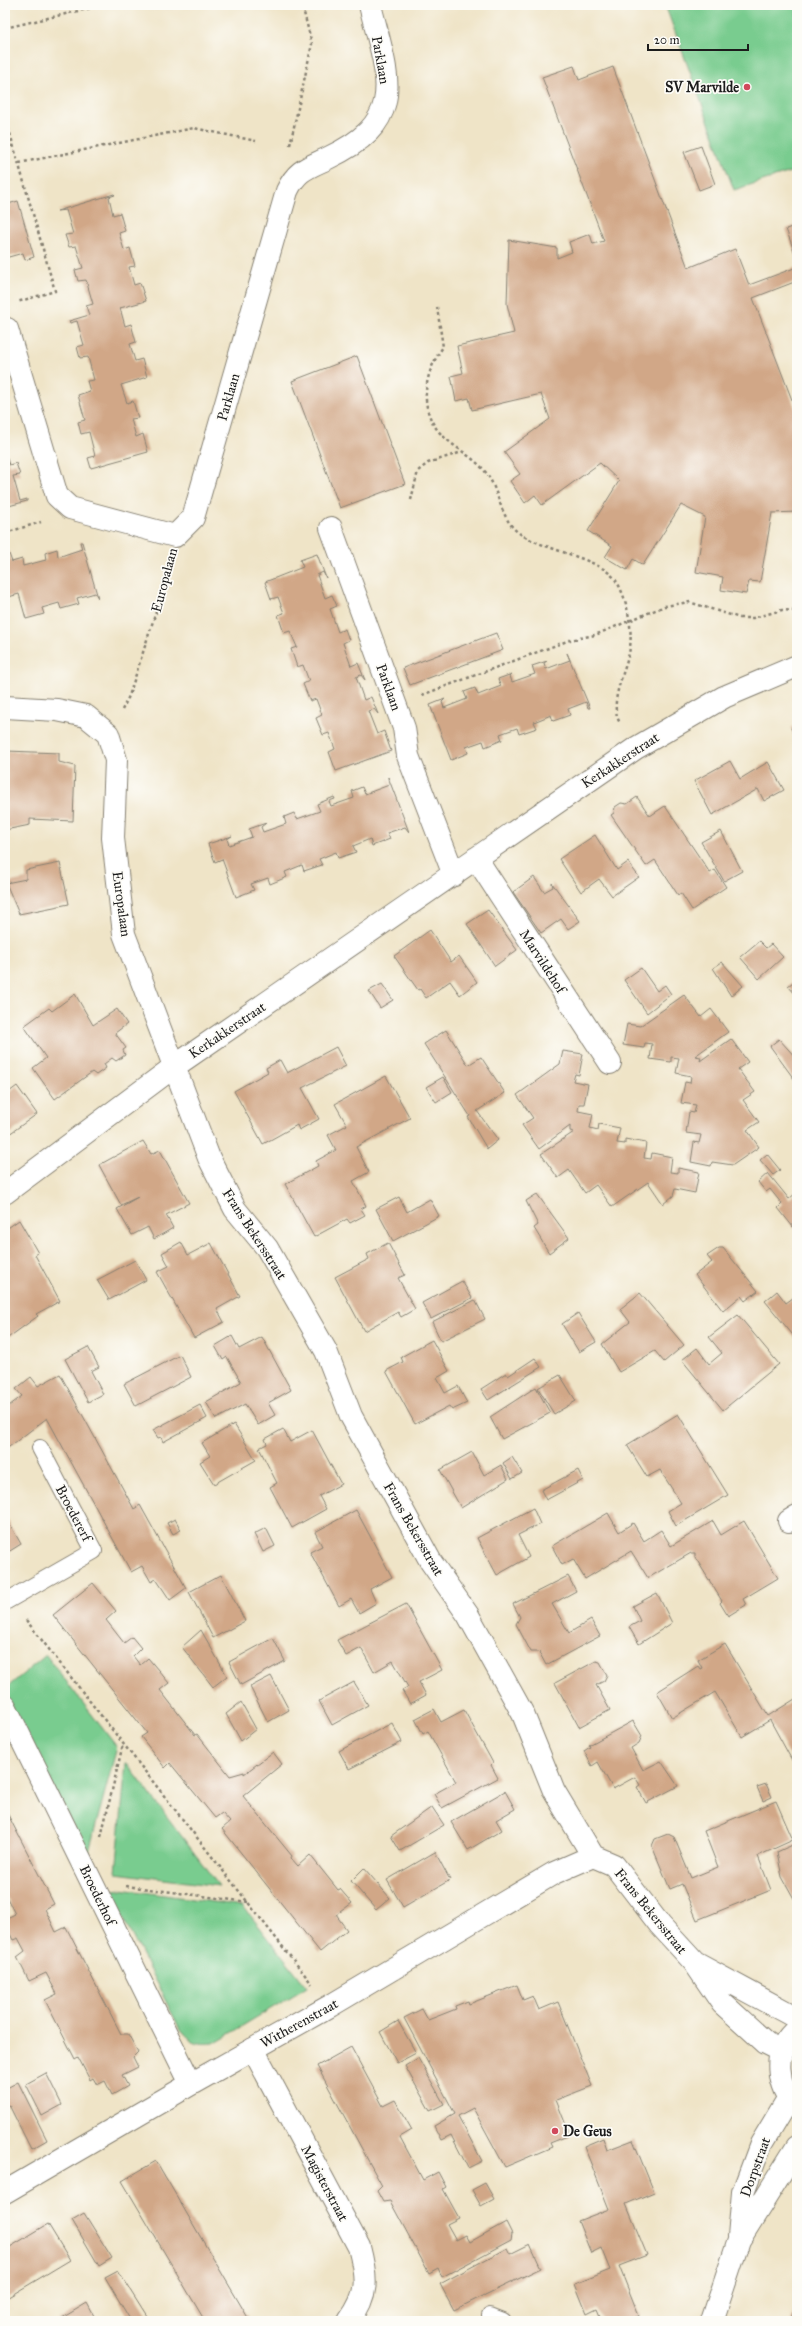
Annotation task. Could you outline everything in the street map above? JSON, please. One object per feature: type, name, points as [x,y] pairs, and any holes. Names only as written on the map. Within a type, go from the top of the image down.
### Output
[{"type":"street","name":"Parklaan","points":[[174,536],[193,518],[282,207],[294,176],[350,148],[373,129],[385,106],[387,81],[370,5]]},
{"type":"street","points":[[6,329],[57,496],[70,508],[174,536]]},
{"type":"street","name":"Parklaan","points":[[331,528],[404,728],[408,756],[454,875]]},
{"type":"street","name":"Kerkakkerstraat","points":[[5,1193],[175,1066],[636,748],[724,697],[797,666]]},
{"type":"street","points":[[5,706],[57,710],[86,716],[108,734]]},
{"type":"street","name":"Europalaan","points":[[108,734],[116,760],[113,838],[124,934],[175,1066]]},
{"type":"street","name":"Marvildehof","points":[[476,858],[610,1063]]},
{"type":"street","name":"Frans Bekersstraat","points":[[175,1066],[210,1158],[235,1209],[267,1248],[326,1351],[351,1416],[431,1562],[468,1615],[523,1714],[554,1791],[593,1856],[614,1864],[660,1925],[694,1962],[722,2003],[766,2043],[782,2050]]},
{"type":"street","name":"Broederhof","points":[[5,1706],[191,2084]]},
{"type":"street","name":"Witherenstraat","points":[[5,2192],[191,2084],[330,2006],[554,1873],[593,1856]]},
{"type":"street","name":"Frans Bekersstraat","points":[[694,1962],[797,2018]]},
{"type":"street","points":[[792,2103],[781,2085],[779,2071],[782,2050],[786,2042],[797,2029]]},
{"type":"street","name":"Magisterstraat","points":[[253,2049],[359,2247],[366,2274],[360,2306],[348,2321]]},
{"type":"street","name":"Dorpstraat","points":[[739,2240],[743,2192],[761,2144],[792,2103]]},
{"type":"street","name":"Dorpstraat","points":[[712,2321],[739,2240],[797,2147]]},
{"type":"lane","name":"Broedererf","points":[[7,1600],[94,1551],[40,1448]]},
{"type":"path","points":[[5,28],[104,5]]},
{"type":"path","points":[[294,176],[288,152],[312,44],[302,5]]},
{"type":"path","points":[[5,116],[55,291],[12,303]]},
{"type":"path","points":[[19,164],[194,128],[256,141]]},
{"type":"path","points":[[5,145],[14,146]]},
{"type":"path","points":[[437,307],[443,347],[434,359],[428,375],[427,406],[431,420],[442,434],[478,465],[489,477],[509,520],[519,532],[552,549],[592,562],[604,568],[613,576],[622,588],[629,620],[630,652],[618,693],[616,708],[618,720],[636,748]]},
{"type":"path","points":[[411,500],[418,471],[428,464],[462,452]]},
{"type":"path","points":[[5,532],[59,516],[70,508]]},
{"type":"path","name":"Europalaan","points":[[108,734],[129,696],[174,556],[174,536]]},
{"type":"path","points":[[395,705],[570,640],[595,635],[665,606],[689,602],[740,618],[753,618],[782,610],[797,611]]},
{"type":"path","points":[[7,1600],[330,2006]]},
{"type":"path","points":[[123,1744],[91,1881],[248,1902]]},
{"type":"green space","name":"SV Marvilde","points":[[665,5],[797,5],[797,170],[734,190]]},
{"type":"green space","points":[[46,1655],[117,1747],[88,1855],[5,1696],[5,1689]]},
{"type":"green space","points":[[126,1762],[219,1886],[116,1873]]},
{"type":"green space","points":[[121,1889],[243,1906],[307,1987],[214,2043],[197,2043],[190,2039],[179,2027],[109,1891]]},
{"type":"building","points":[[574,66],[579,80],[613,67],[688,268],[735,249],[749,285],[797,267],[797,281],[753,298],[797,413],[797,512],[772,513],[760,582],[749,581],[746,594],[721,590],[723,577],[696,572],[705,517],[681,505],[643,565],[633,559],[627,570],[605,557],[612,546],[588,531],[619,481],[600,463],[542,505],[535,495],[525,503],[510,481],[520,474],[504,452],[550,419],[541,394],[472,410],[469,398],[456,401],[451,376],[463,373],[457,346],[514,333],[507,304],[509,240],[557,248],[557,258],[572,252],[569,242],[590,234],[593,244],[604,241],[542,77]]},
{"type":"building","points":[[701,146],[715,184],[699,190],[684,152]]},
{"type":"building","points":[[114,194],[115,195],[109,197],[113,215],[120,213],[125,231],[119,233],[124,250],[130,248],[135,266],[129,267],[134,285],[140,283],[146,301],[120,308],[125,326],[131,324],[136,342],[130,344],[135,361],[142,359],[147,377],[121,385],[127,403],[133,401],[138,418],[131,419],[136,437],[143,434],[148,452],[91,468],[88,458],[95,456],[89,432],[81,434],[78,422],[85,420],[78,395],[90,391],[87,381],[94,380],[88,357],[80,358],[77,347],[84,345],[77,321],[70,323],[69,321],[89,315],[86,306],[93,304],[86,280],[78,281],[75,270],[83,268],[76,246],[69,247],[65,235],[73,234],[66,210],[57,211]]},
{"type":"building","points":[[18,201],[34,257],[25,260],[23,253],[5,258],[5,205]]},
{"type":"building","points":[[797,225],[797,259],[786,229]]},
{"type":"building","points":[[357,356],[405,484],[340,508],[292,381]]},
{"type":"building","points":[[5,452],[9,465],[16,463],[20,475],[13,476],[20,501],[27,499],[27,501],[5,507]]},
{"type":"building","points":[[80,542],[82,542],[98,598],[95,593],[77,598],[79,604],[61,609],[59,603],[42,608],[44,614],[26,619],[19,594],[5,598],[5,551],[7,550],[5,543],[12,562],[22,559],[23,566],[46,560],[45,553],[57,549],[58,557],[82,549]]},
{"type":"building","points":[[317,554],[326,578],[323,572],[317,575],[325,598],[332,595],[337,606],[330,609],[338,632],[345,629],[349,640],[343,643],[351,666],[358,663],[365,680],[361,675],[356,677],[364,700],[371,697],[378,714],[374,709],[368,711],[377,734],[384,731],[391,751],[336,771],[329,752],[335,749],[329,733],[323,735],[316,718],[322,715],[316,699],[310,701],[303,684],[309,681],[303,665],[297,667],[291,649],[297,647],[290,631],[284,633],[278,615],[284,613],[278,597],[271,599],[265,582],[303,567],[300,560]]},
{"type":"building","points":[[496,633],[503,650],[410,685],[403,668]]},
{"type":"building","points":[[570,660],[590,708],[588,708],[586,702],[568,709],[570,715],[553,721],[551,715],[534,722],[537,728],[519,734],[517,728],[500,734],[502,740],[485,747],[483,741],[466,747],[468,753],[451,760],[430,705],[445,699],[442,702],[444,708],[467,699],[464,692],[475,688],[478,695],[501,686],[498,679],[512,674],[510,676],[512,682],[535,674],[532,666],[547,661],[544,663],[546,669]]},
{"type":"building","points":[[797,725],[797,740],[791,728]]},
{"type":"building","points":[[7,751],[59,753],[59,762],[75,766],[73,821],[30,819],[30,825],[5,830]]},
{"type":"building","points":[[730,761],[740,779],[768,762],[784,790],[764,801],[758,789],[712,815],[694,781]]},
{"type":"building","points":[[388,777],[409,832],[405,827],[387,833],[390,839],[372,846],[370,839],[353,846],[356,852],[338,858],[336,852],[319,859],[322,865],[304,871],[302,865],[285,872],[287,877],[270,884],[268,878],[251,884],[254,890],[236,897],[222,859],[215,862],[208,844],[232,836],[227,839],[229,845],[252,837],[249,829],[266,823],[261,827],[263,832],[286,824],[284,817],[294,813],[297,819],[320,811],[317,804],[334,797],[335,799],[329,801],[331,806],[354,798],[352,791],[362,787],[365,794],[389,785]]},
{"type":"building","points":[[637,797],[650,816],[665,806],[710,873],[715,870],[726,887],[692,910],[681,893],[678,895],[655,860],[646,866],[611,815],[614,813],[615,807],[621,803],[627,804]]},
{"type":"building","points":[[721,831],[742,871],[724,881],[701,842]]},
{"type":"building","points":[[595,835],[617,870],[628,862],[639,877],[612,896],[599,879],[581,892],[559,859]]},
{"type":"building","points":[[60,863],[69,904],[19,914],[6,883],[26,879],[26,870]]},
{"type":"building","points":[[534,877],[544,892],[553,887],[552,883],[580,921],[568,929],[561,919],[541,933],[513,892]]},
{"type":"building","points":[[488,910],[517,950],[495,966],[467,924]]},
{"type":"building","points":[[430,930],[451,962],[459,956],[477,982],[460,995],[450,981],[426,998],[420,989],[418,990],[394,956]]},
{"type":"building","points":[[759,941],[766,948],[771,944],[783,957],[759,979],[740,957]]},
{"type":"building","points":[[722,962],[743,986],[731,996],[713,968]]},
{"type":"building","points":[[641,968],[657,991],[665,985],[671,994],[647,1013],[624,980]]},
{"type":"building","points":[[797,979],[797,996],[788,986]]},
{"type":"building","points":[[382,984],[393,1000],[380,1008],[369,991]]},
{"type":"building","points":[[75,994],[93,1025],[117,1009],[127,1024],[115,1033],[126,1048],[123,1050],[125,1055],[116,1061],[112,1058],[104,1064],[106,1068],[96,1075],[92,1072],[55,1099],[33,1068],[46,1058],[24,1026],[49,1008],[52,1011]]},
{"type":"building","points":[[684,995],[701,1017],[711,1009],[728,1032],[695,1056],[701,1057],[700,1061],[731,1039],[748,1062],[738,1069],[755,1092],[743,1100],[759,1122],[747,1130],[759,1147],[733,1165],[712,1162],[711,1166],[691,1162],[694,1142],[699,1143],[701,1135],[686,1133],[689,1112],[694,1113],[696,1105],[681,1103],[685,1082],[690,1083],[691,1076],[676,1073],[679,1058],[671,1057],[671,1062],[650,1059],[652,1044],[645,1043],[644,1048],[623,1045],[627,1024],[640,1026]]},
{"type":"building","points":[[446,1030],[468,1065],[481,1057],[505,1093],[477,1111],[498,1140],[487,1149],[468,1117],[470,1116],[424,1044]]},
{"type":"building","points":[[779,1039],[797,1059],[797,1083],[770,1046]]},
{"type":"building","points":[[336,1047],[346,1066],[302,1088],[319,1119],[299,1130],[297,1125],[263,1144],[234,1091],[268,1072],[266,1068],[280,1060],[287,1073]]},
{"type":"building","points":[[563,1051],[583,1054],[579,1075],[575,1074],[573,1081],[588,1084],[584,1104],[579,1104],[578,1111],[593,1114],[590,1128],[598,1130],[599,1124],[620,1128],[617,1143],[625,1144],[625,1139],[646,1143],[644,1158],[651,1159],[652,1153],[672,1157],[670,1172],[678,1173],[678,1168],[699,1172],[695,1193],[675,1189],[673,1196],[663,1204],[648,1182],[612,1207],[596,1185],[585,1193],[569,1170],[558,1178],[541,1154],[574,1132],[570,1131],[570,1126],[539,1149],[522,1125],[533,1118],[517,1095],[560,1064]]},
{"type":"building","points":[[386,1076],[410,1118],[356,1147],[369,1172],[353,1181],[366,1206],[361,1209],[365,1215],[350,1223],[347,1219],[314,1237],[285,1184],[318,1166],[316,1161],[336,1150],[328,1135],[347,1125],[335,1104]]},
{"type":"building","points":[[443,1077],[452,1092],[436,1102],[426,1087]]},
{"type":"building","points":[[17,1086],[37,1114],[5,1137],[5,1095]]},
{"type":"building","points":[[143,1141],[151,1154],[160,1150],[189,1203],[166,1215],[173,1228],[154,1239],[148,1227],[132,1235],[117,1209],[138,1197],[121,1205],[99,1165]]},
{"type":"building","points":[[767,1154],[780,1170],[773,1175],[760,1160]]},
{"type":"building","points":[[768,1173],[789,1199],[797,1192],[797,1232],[778,1208],[782,1204],[770,1189],[766,1192],[758,1182]]},
{"type":"building","points":[[537,1194],[569,1238],[549,1253],[534,1228],[538,1225],[526,1201]]},
{"type":"building","points":[[399,1197],[407,1212],[430,1199],[439,1216],[393,1241],[376,1209]]},
{"type":"building","points":[[19,1220],[38,1253],[35,1255],[60,1301],[36,1314],[38,1316],[5,1340],[5,1230]]},
{"type":"building","points":[[181,1242],[188,1255],[211,1243],[240,1296],[217,1309],[224,1322],[194,1338],[157,1272],[169,1266],[162,1253]]},
{"type":"building","points":[[388,1243],[405,1275],[398,1278],[415,1309],[401,1317],[398,1312],[364,1331],[335,1277],[369,1259],[367,1254]]},
{"type":"building","points":[[719,1248],[723,1248],[758,1291],[745,1301],[741,1296],[723,1311],[695,1275],[712,1262],[707,1256]]},
{"type":"building","points":[[135,1260],[146,1280],[109,1300],[97,1280]]},
{"type":"building","points":[[462,1281],[472,1298],[431,1319],[422,1303]]},
{"type":"building","points":[[777,1291],[786,1303],[797,1295],[797,1340],[765,1301]]},
{"type":"building","points":[[640,1293],[684,1345],[664,1362],[655,1351],[619,1372],[602,1344],[630,1322],[620,1309]]},
{"type":"building","points":[[475,1300],[485,1319],[441,1341],[432,1322]]},
{"type":"building","points":[[578,1313],[596,1342],[579,1352],[562,1324]]},
{"type":"building","points":[[738,1315],[779,1364],[723,1410],[682,1360],[697,1348],[709,1364],[722,1353],[709,1337]]},
{"type":"building","points":[[232,1336],[239,1349],[262,1337],[291,1390],[268,1403],[275,1415],[258,1425],[245,1404],[216,1419],[206,1402],[241,1382],[227,1357],[223,1360],[215,1346]]},
{"type":"building","points":[[432,1340],[449,1371],[437,1378],[445,1393],[458,1386],[467,1403],[452,1410],[449,1406],[415,1424],[386,1371],[403,1362],[401,1357]]},
{"type":"building","points":[[88,1347],[99,1367],[91,1371],[103,1394],[88,1402],[65,1359]]},
{"type":"building","points":[[180,1355],[191,1377],[136,1406],[124,1384]]},
{"type":"building","points":[[535,1358],[541,1367],[488,1400],[481,1389],[506,1373],[508,1376]]},
{"type":"building","points":[[60,1374],[134,1509],[140,1505],[186,1588],[170,1600],[156,1579],[151,1582],[142,1566],[131,1572],[47,1418],[5,1450],[5,1409],[22,1396],[16,1389],[31,1377],[38,1386]]},
{"type":"building","points":[[560,1375],[576,1401],[554,1414],[538,1388]]},
{"type":"building","points":[[536,1387],[550,1413],[502,1439],[490,1417]]},
{"type":"building","points":[[200,1405],[207,1418],[163,1442],[161,1437],[158,1438],[153,1430]]},
{"type":"building","points":[[678,1414],[728,1495],[676,1526],[668,1511],[681,1503],[660,1470],[647,1477],[627,1445]]},
{"type":"building","points":[[234,1424],[256,1460],[214,1484],[200,1462],[210,1456],[202,1443]]},
{"type":"building","points":[[283,1429],[290,1442],[312,1430],[341,1484],[319,1496],[326,1509],[292,1528],[270,1487],[277,1483],[259,1448],[267,1444],[265,1439]]},
{"type":"building","points":[[472,1452],[484,1475],[501,1465],[508,1479],[461,1508],[440,1470]]},
{"type":"building","points":[[512,1457],[522,1473],[512,1479],[503,1463]]},
{"type":"building","points":[[578,1470],[583,1480],[546,1500],[541,1490]]},
{"type":"building","points":[[533,1508],[540,1524],[518,1535],[529,1557],[497,1575],[477,1538]]},
{"type":"building","points":[[356,1510],[392,1577],[370,1589],[376,1603],[359,1613],[351,1599],[339,1606],[310,1552],[322,1546],[315,1532]]},
{"type":"building","points":[[608,1513],[619,1532],[633,1523],[644,1541],[661,1530],[671,1546],[713,1521],[721,1535],[744,1521],[778,1578],[743,1599],[746,1605],[728,1616],[720,1603],[722,1601],[695,1557],[695,1553],[691,1553],[648,1578],[631,1551],[585,1579],[573,1559],[562,1565],[552,1546]]},
{"type":"building","points":[[5,1516],[21,1544],[5,1554]]},
{"type":"building","points":[[175,1519],[181,1530],[173,1534],[167,1523]]},
{"type":"building","points":[[266,1528],[275,1546],[263,1552],[254,1534]]},
{"type":"building","points":[[221,1575],[245,1621],[213,1638],[189,1592]]},
{"type":"building","points":[[568,1576],[576,1591],[552,1604],[569,1633],[591,1620],[600,1636],[546,1665],[539,1652],[531,1652],[516,1624],[520,1617],[513,1604]]},
{"type":"building","points":[[93,1583],[116,1611],[106,1620],[124,1643],[132,1637],[141,1648],[133,1656],[140,1665],[148,1658],[169,1683],[160,1690],[195,1735],[197,1734],[230,1776],[244,1772],[244,1774],[273,1752],[282,1764],[243,1796],[292,1856],[291,1858],[298,1866],[310,1855],[338,1890],[340,1889],[352,1903],[336,1915],[347,1930],[320,1952],[222,1829],[230,1822],[222,1813],[215,1818],[170,1763],[165,1768],[141,1737],[147,1733],[53,1615]]},
{"type":"building","points":[[657,1593],[672,1623],[639,1644],[629,1627],[640,1621],[633,1606]]},
{"type":"building","points":[[406,1604],[442,1670],[419,1682],[426,1695],[410,1704],[402,1690],[408,1687],[393,1661],[374,1672],[361,1648],[346,1656],[337,1640]]},
{"type":"building","points":[[201,1630],[227,1676],[213,1687],[182,1647]]},
{"type":"building","points":[[273,1638],[285,1661],[241,1685],[229,1662]]},
{"type":"building","points":[[725,1644],[768,1716],[795,1699],[797,1700],[797,1762],[794,1764],[770,1720],[742,1737],[715,1692],[672,1718],[657,1692],[698,1666],[700,1669],[702,1668],[698,1660]]},
{"type":"building","points":[[596,1661],[600,1662],[607,1675],[604,1681],[596,1685],[610,1710],[579,1727],[555,1683]]},
{"type":"building","points":[[271,1676],[289,1710],[268,1722],[250,1687]]},
{"type":"building","points":[[354,1682],[368,1705],[332,1725],[319,1701]]},
{"type":"building","points":[[241,1702],[256,1729],[241,1741],[226,1714]]},
{"type":"building","points":[[434,1709],[441,1722],[464,1710],[493,1763],[491,1765],[498,1778],[442,1808],[434,1794],[456,1782],[428,1731],[423,1734],[415,1719]]},
{"type":"building","points":[[633,1721],[642,1736],[639,1743],[631,1748],[643,1770],[661,1761],[678,1786],[646,1803],[637,1787],[640,1785],[635,1777],[613,1789],[598,1762],[592,1766],[584,1751],[590,1747],[589,1745]]},
{"type":"building","points":[[392,1723],[402,1742],[349,1769],[339,1751]]},
{"type":"building","points":[[766,1784],[772,1797],[763,1801],[757,1787]]},
{"type":"building","points":[[505,1791],[515,1809],[496,1820],[502,1830],[468,1850],[451,1822]]},
{"type":"building","points":[[776,1801],[793,1840],[758,1856],[771,1890],[697,1920],[682,1884],[670,1889],[652,1846],[655,1839],[668,1834],[674,1837],[691,1878],[718,1867],[704,1831]]},
{"type":"building","points":[[432,1807],[444,1825],[400,1851],[391,1836]]},
{"type":"building","points":[[5,1809],[54,1904],[45,1909],[56,1932],[66,1927],[121,2034],[128,2034],[138,2052],[133,2057],[138,2067],[122,2075],[128,2086],[112,2095],[105,2081],[97,2085],[93,2078],[90,2080],[78,2057],[75,2059],[45,2000],[57,1994],[46,1973],[29,1981],[17,1957],[25,1951],[18,1938],[13,1940],[5,1924],[5,1919],[15,1914],[5,1894]]},
{"type":"building","points":[[797,1843],[797,1904],[782,1877],[777,1852]]},
{"type":"building","points":[[435,1852],[450,1880],[403,1907],[387,1880]]},
{"type":"building","points":[[364,1868],[390,1898],[376,1910],[351,1881]]},
{"type":"building","points":[[517,1985],[523,2000],[533,1996],[539,2010],[558,2002],[592,2086],[556,2100],[570,2135],[550,2143],[552,2147],[505,2167],[473,2108],[458,2116],[482,2161],[468,2168],[451,2135],[441,2140],[434,2126],[455,2114],[404,2018],[422,2009],[428,2020],[456,2009],[455,2006],[468,2001],[469,2004]]},
{"type":"building","points":[[398,2021],[416,2053],[397,2063],[380,2032]]},
{"type":"building","points":[[351,2047],[383,2106],[395,2100],[412,2130],[400,2137],[423,2180],[438,2172],[446,2187],[443,2189],[459,2218],[447,2224],[456,2240],[466,2235],[470,2242],[506,2222],[512,2234],[511,2240],[442,2277],[438,2268],[429,2273],[390,2201],[383,2202],[377,2191],[382,2186],[317,2066]]},
{"type":"building","points":[[418,2058],[444,2104],[430,2111],[405,2066]]},
{"type":"building","points":[[46,2073],[62,2105],[42,2116],[26,2084]]},
{"type":"building","points":[[18,2082],[47,2140],[31,2149],[9,2105],[5,2107],[5,2089]]},
{"type":"building","points":[[603,2138],[607,2150],[633,2140],[654,2192],[626,2204],[647,2255],[619,2266],[639,2316],[628,2321],[602,2321],[597,2309],[587,2314],[575,2284],[610,2270],[601,2248],[591,2253],[578,2221],[609,2209],[584,2146]]},
{"type":"building","points":[[156,2161],[250,2321],[205,2321],[122,2181]]},
{"type":"building","points":[[485,2183],[494,2199],[481,2206],[472,2190]]},
{"type":"building","points":[[84,2213],[112,2258],[99,2266],[72,2220]]},
{"type":"building","points":[[48,2224],[70,2260],[5,2299],[5,2250]]},
{"type":"building","points":[[530,2244],[541,2268],[454,2310],[440,2284],[507,2248],[510,2254]]},
{"type":"building","points":[[118,2270],[147,2316],[138,2321],[131,2321],[105,2277]]},
{"type":"building","points":[[87,2303],[94,2316],[86,2321],[57,2321]]},
{"type":"building","points":[[797,2308],[797,2321],[791,2321],[794,2312]]},
{"type":"place","name":"SV Marvilde","points":[[747,87]]},
{"type":"place","name":"De Geus","points":[[555,2131]]}]
